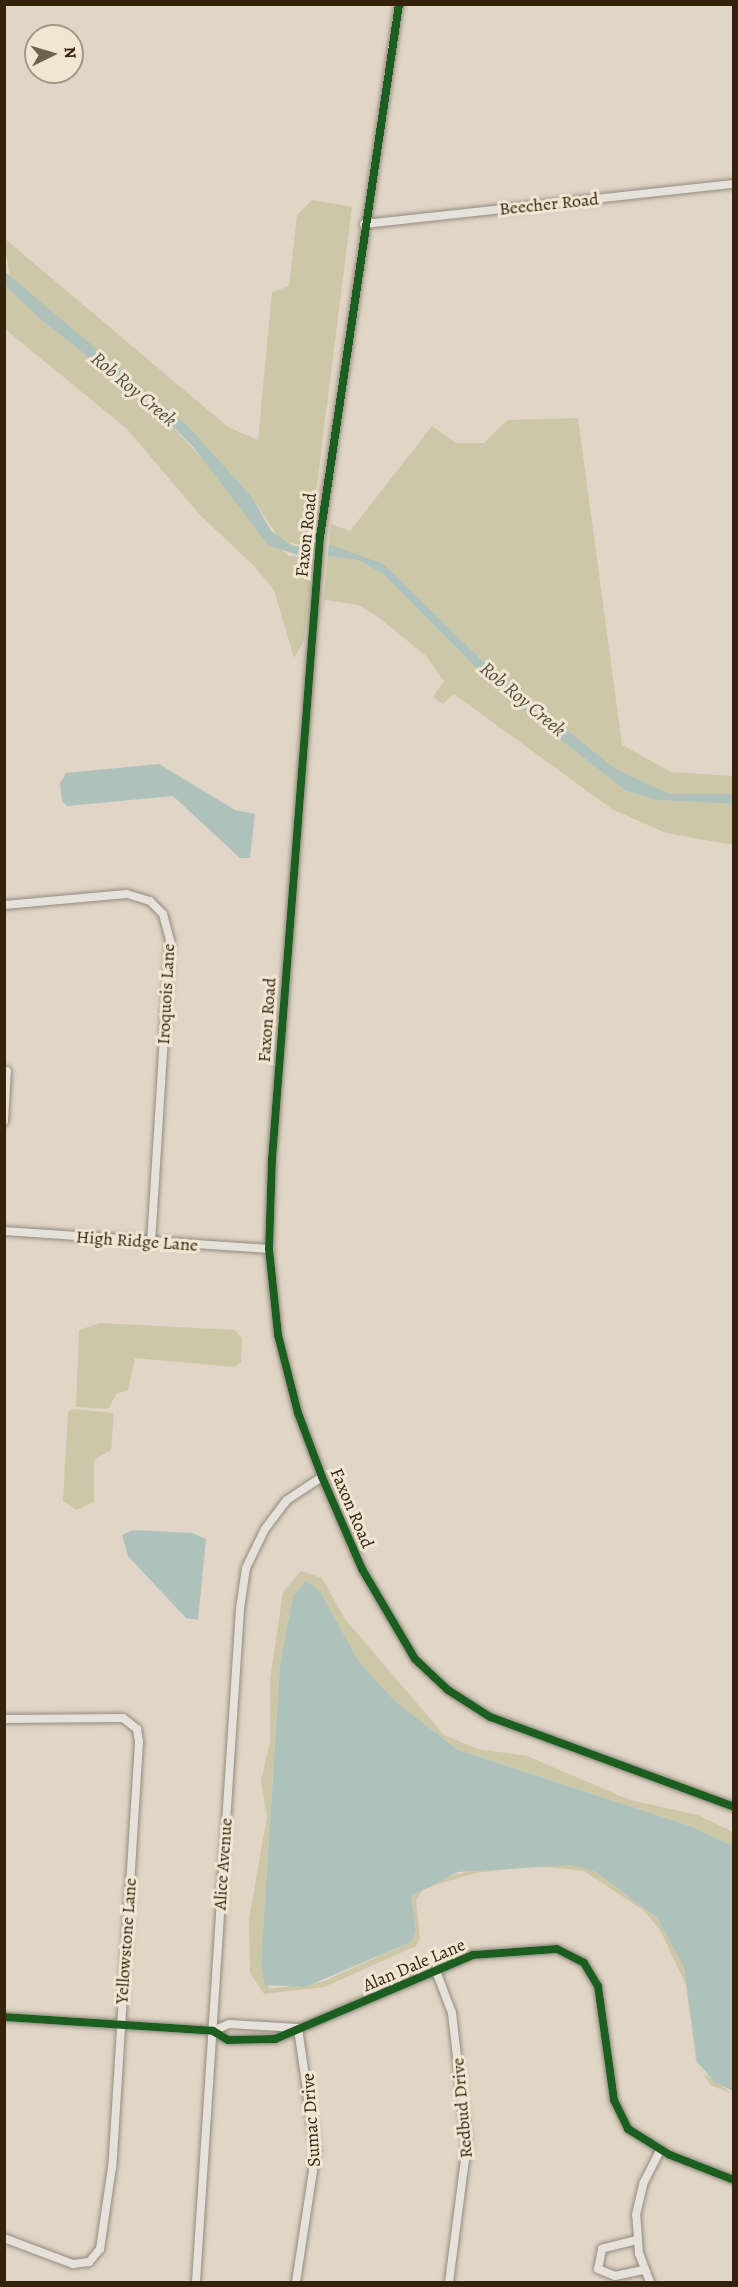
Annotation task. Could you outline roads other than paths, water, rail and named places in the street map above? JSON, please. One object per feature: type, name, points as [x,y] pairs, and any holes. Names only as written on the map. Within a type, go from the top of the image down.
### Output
[{"type":"street","name":"Faxon Road","points":[[399,4],[364,224],[320,537],[269,1250],[278,1335],[298,1413],[322,1477],[387,1619],[415,1659],[448,1690],[545,1742],[734,1807]]},
{"type":"street","name":"Beecher Road","points":[[364,224],[734,184]]},
{"type":"street","name":"Iroquois Lane","points":[[4,905],[127,894],[150,901],[163,914],[170,941],[151,1242]]},
{"type":"street","points":[[4,1120],[8,1071]]},
{"type":"street","name":"High Ridge Lane","points":[[4,1231],[269,1250]]},
{"type":"street","name":"Alice Avenue","points":[[195,2283],[246,1568],[287,1500],[322,1477]]},
{"type":"street","name":"Yellowstone Lane","points":[[4,1719],[117,1717],[133,1724],[139,1742],[109,2205],[100,2249],[89,2262],[73,2264],[4,2238]]},
{"type":"street","name":"Alan Dale Lane","points":[[4,2016],[213,2031],[228,2040],[257,2040],[298,2028],[473,1955],[539,1946],[557,1949],[584,1963],[601,1995],[616,2108],[634,2135],[660,2150],[734,2180]]},
{"type":"street","name":"Redbud Drive","points":[[436,1971],[452,2013],[467,2144],[449,2283]]},
{"type":"street","name":"Alan Dale Lane","points":[[213,2031],[229,2024],[298,2028]]},
{"type":"street","name":"Sumac Drive","points":[[296,2283],[316,2152],[298,2028]]},
{"type":"street","points":[[650,2283],[637,2240],[642,2188],[660,2150]]},
{"type":"street","points":[[637,2240],[602,2249],[598,2269],[606,2275],[645,2270]]},
{"type":"water","name":"Rob Roy Creek","points":[[4,271],[189,427],[252,497],[271,531],[293,546],[309,547],[305,557],[269,546],[194,448],[160,413],[39,318],[5,285]]},
{"type":"water","name":"Rob Roy Creek","points":[[329,544],[384,564],[494,672],[616,769],[670,794],[733,794],[733,804],[656,800],[626,791],[501,693],[383,574],[358,560],[328,556]]},
{"type":"water","points":[[159,764],[235,810],[255,814],[250,858],[240,858],[173,796],[67,806],[62,801],[60,783],[66,773]]},
{"type":"water","points":[[133,1530],[192,1533],[206,1539],[198,1620],[186,1618],[128,1556],[122,1535]]},
{"type":"water","points":[[306,1581],[320,1591],[359,1662],[395,1701],[458,1750],[690,1826],[733,1846],[733,2091],[714,2082],[697,2061],[684,1967],[657,1918],[596,1872],[570,1865],[458,1872],[411,1896],[416,1930],[411,1942],[305,1987],[265,1985],[261,1963],[280,1665],[293,1596]]}]
